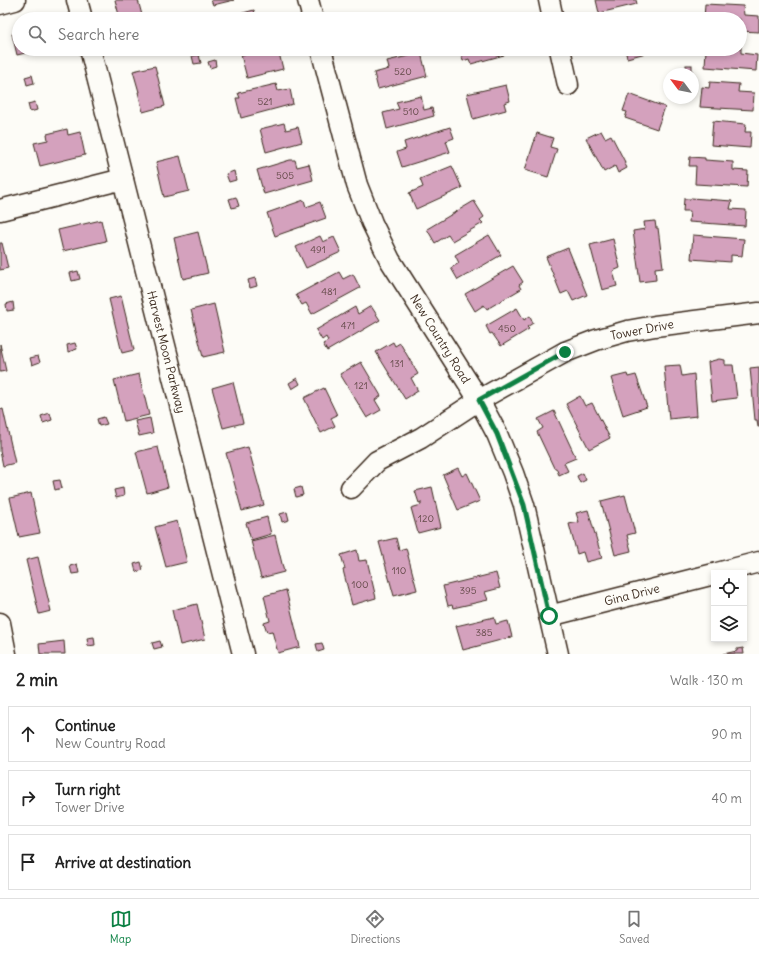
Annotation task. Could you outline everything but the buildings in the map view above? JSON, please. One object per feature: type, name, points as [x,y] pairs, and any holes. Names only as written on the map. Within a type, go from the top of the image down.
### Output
[{"type":"street","points":[[0,4],[15,0]]},
{"type":"street","points":[[78,0],[81,12]]},
{"type":"street","points":[[308,0],[311,12]]},
{"type":"street","points":[[549,0],[552,12]]},
{"type":"street","name":"Harvest Moon Parkway","points":[[92,56],[243,654]]},
{"type":"street","name":"New Country Road","points":[[323,56],[357,185],[372,223],[390,260],[479,400],[497,434],[524,505],[558,654]]},
{"type":"street","points":[[562,56],[568,85]]},
{"type":"street","points":[[0,210],[123,179]]},
{"type":"street","name":"Tower Drive","points":[[351,488],[378,461],[421,438],[479,400],[565,352],[602,338],[627,331],[759,313]]},
{"type":"street","points":[[728,570],[759,562]]},
{"type":"street","name":"Gina Drive","points":[[549,616],[711,575]]},
{"type":"street","points":[[0,623],[6,654]]},
{"type":"route","points":[[549,616],[524,505],[497,434],[479,400],[565,352]]}]
